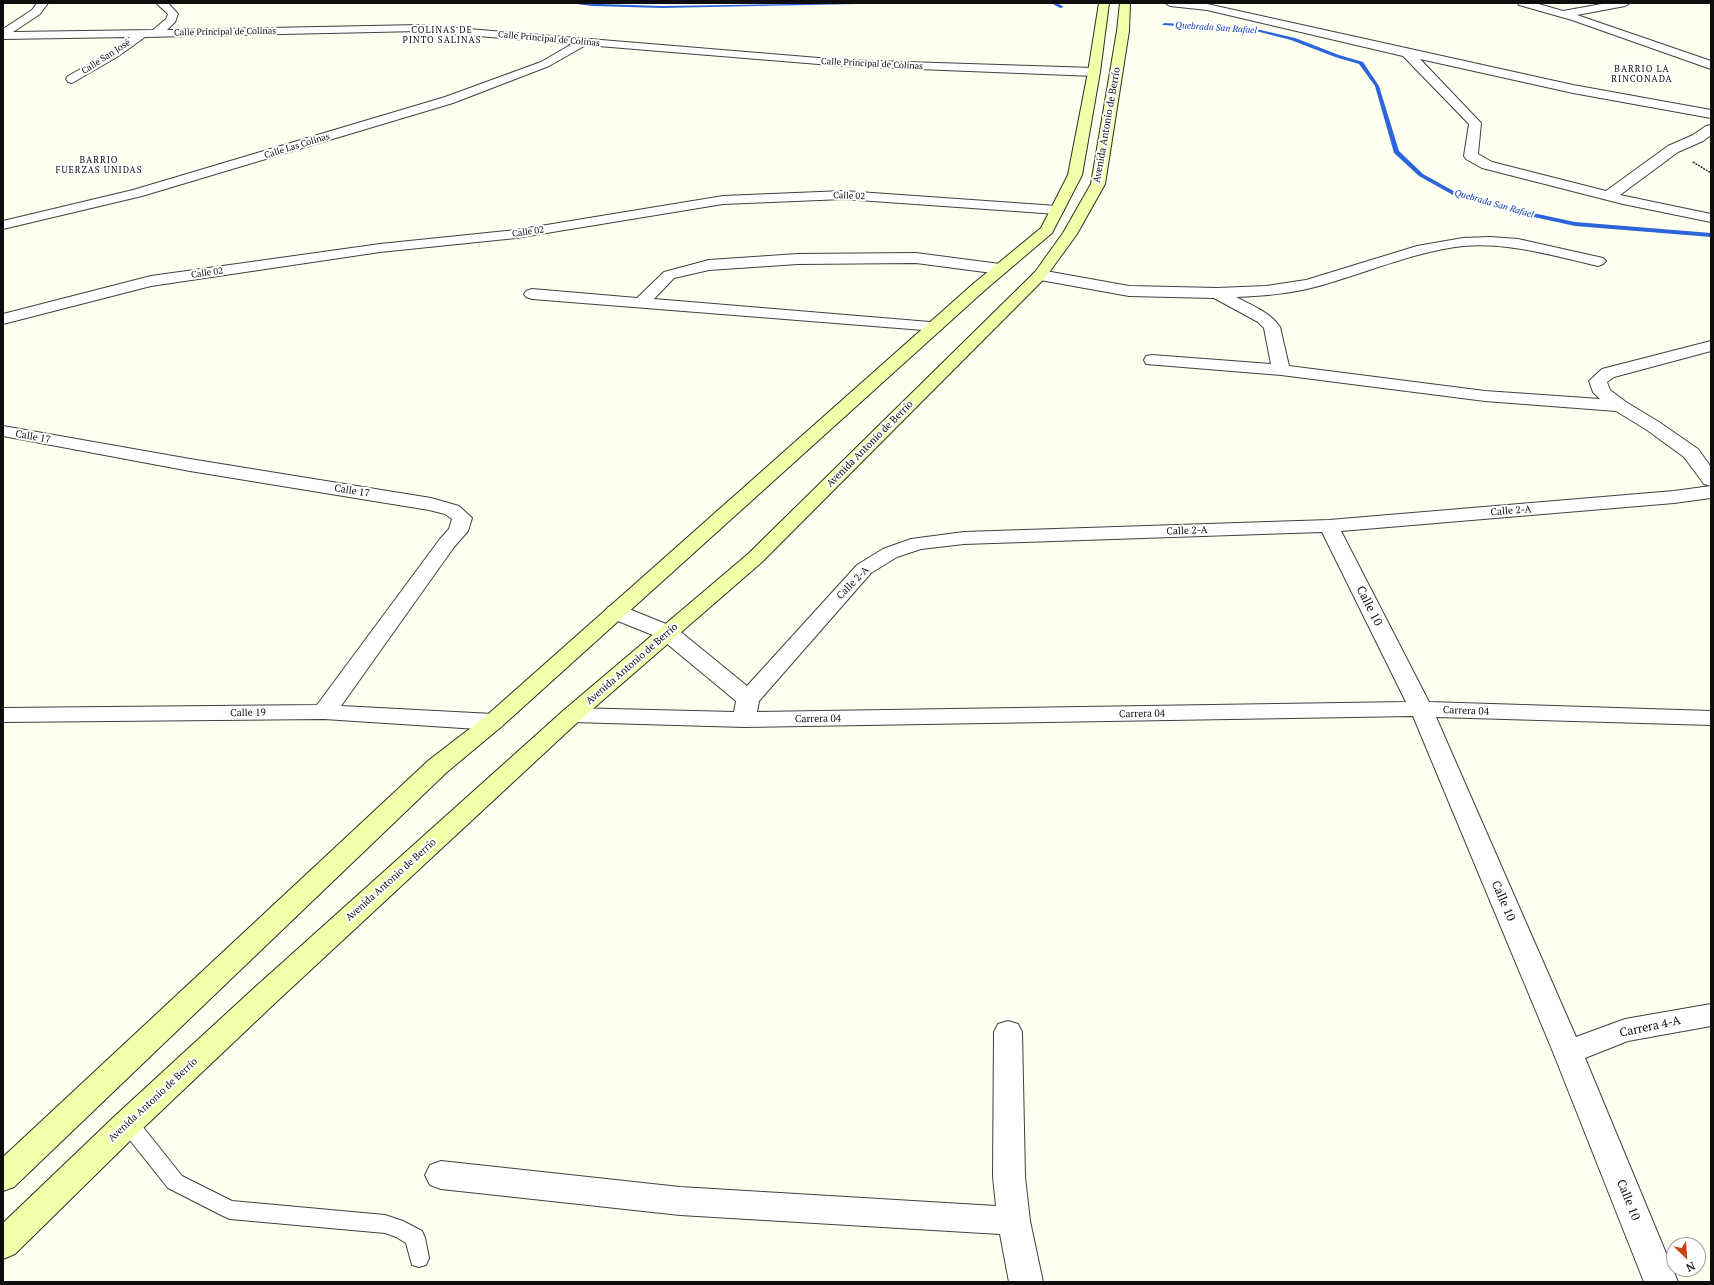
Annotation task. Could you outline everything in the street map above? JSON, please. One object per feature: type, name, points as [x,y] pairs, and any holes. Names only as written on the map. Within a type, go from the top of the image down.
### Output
[{"type":"street","points":[[5,32],[36,12],[43,3]]},
{"type":"street","points":[[155,34],[171,20],[172,17],[171,11],[161,3]]},
{"type":"street","points":[[3,1177],[438,766],[493,722],[1000,269],[1047,230],[1075,175],[1094,72],[1104,3]]},
{"type":"street","name":"Avenida Antonio de Berrío","points":[[3,1244],[128,1123],[263,997],[572,715],[755,558],[1040,275],[1070,234],[1098,184],[1123,30],[1125,3]]},
{"type":"street","points":[[1170,3],[1207,7],[1573,89],[1711,114]]},
{"type":"street","points":[[1523,3],[1561,14],[1711,65]]},
{"type":"street","points":[[1561,14],[1625,3]]},
{"type":"street","name":"Calle Principal de Colinas","points":[[5,32],[155,34],[420,28],[843,63],[1094,72]]},
{"type":"street","name":"Calle San José","points":[[72,79],[113,55],[141,34]]},
{"type":"street","name":"Calle Las Colinas","points":[[3,225],[137,193],[449,100],[545,64],[582,42]]},
{"type":"street","points":[[1407,53],[1475,122],[1471,156],[1474,159],[1487,165],[1609,196],[1711,218]]},
{"type":"street","points":[[1609,196],[1673,149],[1704,138],[1711,129]]},
{"type":"street","name":"Calle 02","points":[[3,319],[151,281],[380,248],[563,228],[723,200],[844,195],[1057,210]]},
{"type":"street","points":[[1040,275],[1129,291],[1217,293],[1266,291],[1308,284],[1417,250],[1463,242],[1490,241],[1518,243],[1598,261]]},
{"type":"street","points":[[642,302],[669,275],[708,265],[798,258],[916,258],[1000,269]]},
{"type":"street","points":[[1217,293],[1264,319],[1272,327],[1281,370]]},
{"type":"street","points":[[532,294],[936,326]]},
{"type":"street","points":[[1711,346],[1608,373],[1598,381],[1602,392],[1620,406],[1653,426],[1691,453],[1711,480]]},
{"type":"street","points":[[1152,360],[1281,370],[1485,396],[1620,406]]},
{"type":"street","name":"Calle 17","points":[[3,431],[190,465],[431,504],[452,510],[462,518],[458,531],[447,543],[324,712]]},
{"type":"street","name":"Calle 2-A","points":[[746,709],[864,569],[890,553],[918,543],[964,538],[1329,526],[1674,497],[1711,492]]},
{"type":"street","name":"Calle 10","points":[[1329,526],[1421,709],[1568,1052],[1661,1282]]},
{"type":"street","points":[[616,612],[668,633],[746,709]]},
{"type":"street","name":"Carrera 04","points":[[572,715],[746,709],[1421,709],[1711,718]]},
{"type":"street","name":"Calle 19","points":[[3,715],[324,712],[493,722]]},
{"type":"street","name":"Carrera 4-A","points":[[1568,1052],[1625,1030],[1711,1015]]},
{"type":"street","points":[[1008,1032],[1009,1177],[1014,1221],[1026,1282]]},
{"type":"street","points":[[441,1175],[680,1201],[1014,1221]]},
{"type":"lane","points":[[128,1123],[175,1182],[230,1210],[385,1224],[403,1230],[415,1238],[419,1258]]},
{"type":"waterway","points":[[571,3],[662,7],[856,3]]},
{"type":"waterway","name":"Quebrada San Rafael","points":[[1053,3],[1062,7]]},
{"type":"waterway","name":"Quebrada San Rafael","points":[[1164,24],[1252,29],[1293,39],[1337,56],[1361,63],[1377,86],[1396,152],[1421,175],[1455,194],[1527,214],[1575,224],[1711,235]]},
{"type":"district","name":"COLINAS DE PINTO SALINAS","points":[[442,36]]},
{"type":"district","name":"BARRIO LA RINCONADA","points":[[1642,74]]},
{"type":"district","name":"BARRIO FUERZAS UNIDAS","points":[[99,166]]}]
